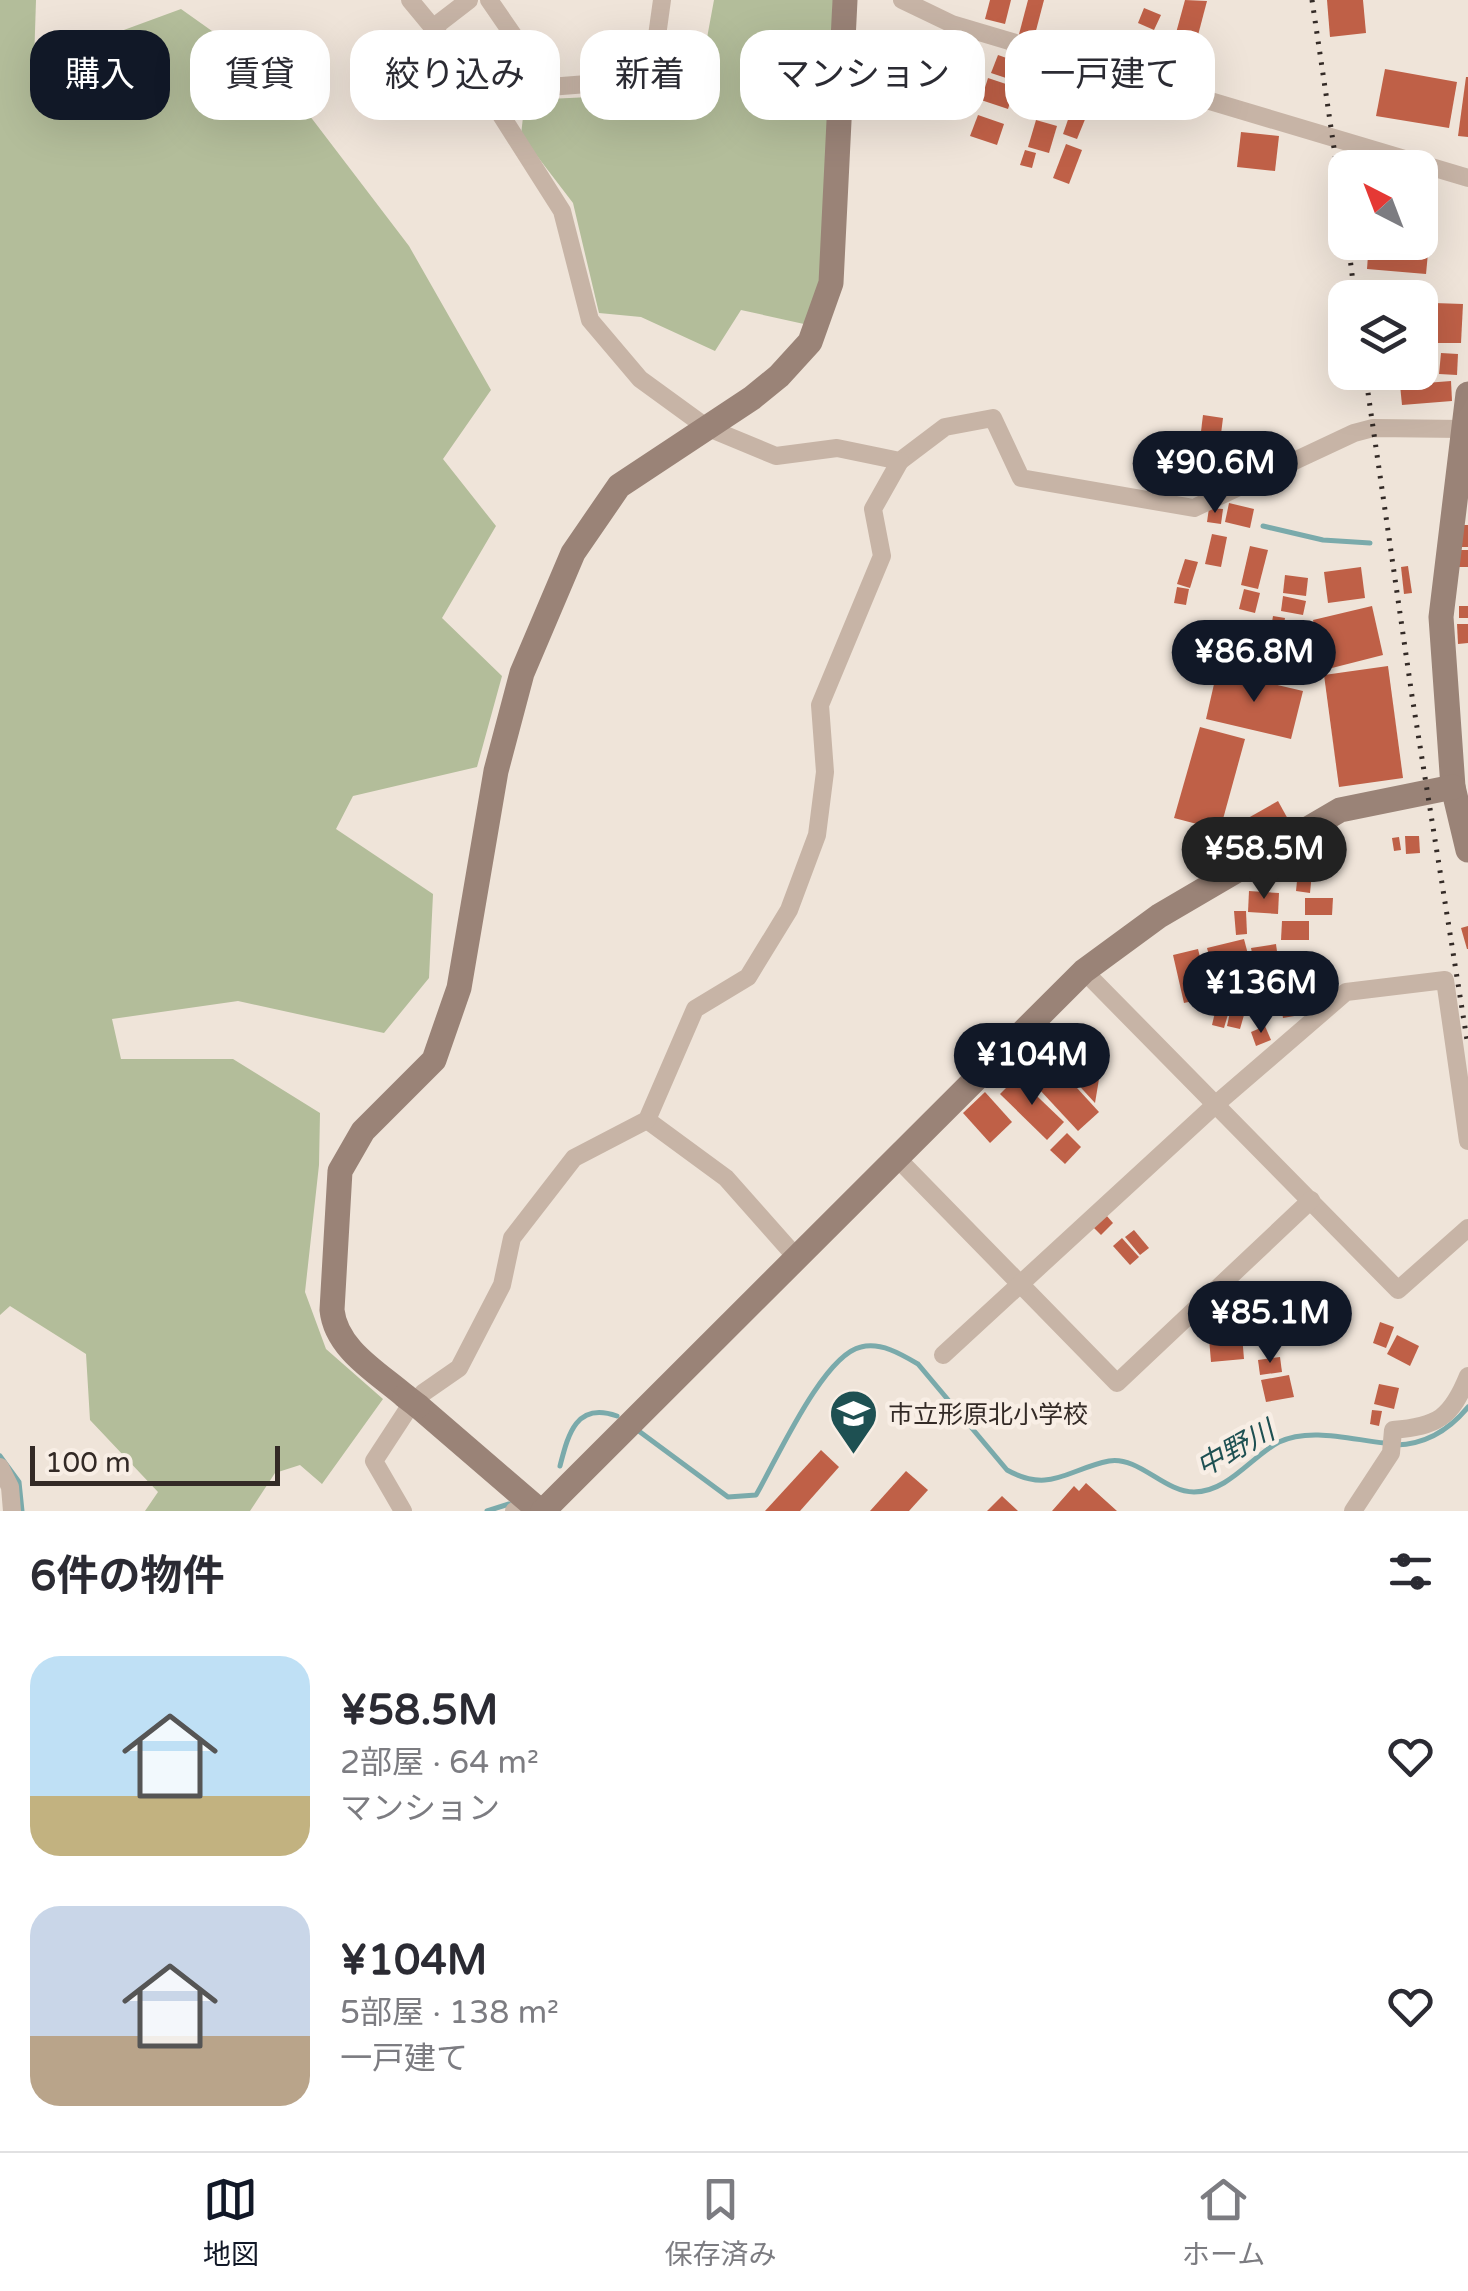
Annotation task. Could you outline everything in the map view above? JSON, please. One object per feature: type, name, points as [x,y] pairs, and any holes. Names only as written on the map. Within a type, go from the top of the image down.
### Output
[{"type":"street","points":[[410,0],[487,94],[562,210],[590,320],[640,379],[706,428],[776,456],[837,448],[900,461]]},
{"type":"street","points":[[434,27],[469,0]]},
{"type":"street","points":[[490,0],[549,87],[651,79],[662,0]]},
{"type":"street","points":[[845,0],[830,283],[810,342],[779,376],[619,486],[573,553],[522,673],[496,771],[459,988],[434,1060],[363,1131],[340,1170],[332,1310],[334,1327],[352,1351],[542,1511],[1084,971],[1159,916],[1340,810],[1453,787]]},
{"type":"street","points":[[902,0],[952,24],[1468,178]]},
{"type":"street","points":[[1468,394],[1460,510],[1441,617],[1453,787],[1468,850]]},
{"type":"street","points":[[403,1511],[374,1462],[414,1402],[459,1368],[502,1285],[512,1238],[574,1158],[647,1120],[696,1009],[748,977],[789,910],[817,835],[825,772],[820,705],[882,556],[873,509],[900,461],[945,426],[993,418],[1021,478],[1194,508],[1354,433],[1373,428],[1464,429]]},
{"type":"street","points":[[1084,971],[1398,1290],[1468,1228]]},
{"type":"street","points":[[943,1355],[1215,1105],[1346,992],[1446,980],[1468,1142]]},
{"type":"street","points":[[647,1120],[726,1178],[796,1256]]},
{"type":"street","points":[[896,1157],[1117,1384],[1311,1200]]},
{"type":"street","points":[[1354,1511],[1392,1442],[1393,1430],[1425,1427],[1444,1416],[1456,1404],[1468,1376]]},
{"type":"street","points":[[5,1476],[12,1511]]},
{"type":"green space","points":[[0,0],[36,0],[35,30],[30,30],[30,120],[170,120],[170,30],[124,30],[181,9],[211,30],[190,30],[190,120],[313,120],[409,246],[491,390],[443,459],[496,526],[442,618],[502,676],[477,767],[353,796],[336,829],[433,894],[429,978],[384,1033],[238,1001],[112,1019],[121,1059],[233,1059],[320,1113],[319,1165],[305,1292],[326,1349],[383,1399],[322,1484],[300,1465],[275,1473],[250,1511],[145,1511],[158,1492],[90,1420],[86,1354],[10,1306],[0,1315]]},
{"type":"green space","points":[[714,0],[833,0],[832,30],[740,30],[740,120],[828,120],[822,283],[804,324],[741,310],[715,351],[641,317],[599,313],[573,203],[521,135],[523,120],[560,120],[560,98],[580,97],[580,120],[720,120],[720,30],[708,30]]},
{"type":"building","points":[[990,0],[1011,0],[1005,24],[985,19]]},
{"type":"building","points":[[1028,0],[1044,0],[1036,30],[1020,30]]},
{"type":"building","points":[[1185,0],[1207,1],[1199,30],[1177,30]]},
{"type":"building","points":[[1327,0],[1363,0],[1366,33],[1330,37]]},
{"type":"building","points":[[1144,8],[1161,15],[1154,30],[1138,23]]},
{"type":"building","points":[[998,55],[1005,57],[1005,78],[991,73]]},
{"type":"building","points":[[1385,69],[1457,82],[1449,128],[1376,116]]},
{"type":"building","points":[[1468,77],[1468,137],[1458,136]]},
{"type":"building","points":[[988,78],[1005,84],[1005,108],[985,101]]},
{"type":"building","points":[[985,117],[1004,124],[997,145],[970,136],[976,120]]},
{"type":"building","points":[[1036,120],[1057,126],[1049,153],[1028,147]]},
{"type":"building","points":[[1068,120],[1085,120],[1077,139],[1063,134]]},
{"type":"building","points":[[1241,132],[1279,136],[1275,171],[1237,167]]},
{"type":"building","points":[[1066,144],[1082,150],[1069,184],[1053,178]]},
{"type":"building","points":[[1025,150],[1036,153],[1032,168],[1020,165]]},
{"type":"building","points":[[1368,260],[1427,260],[1426,274],[1367,269]]},
{"type":"building","points":[[1438,303],[1463,304],[1461,343],[1438,343]]},
{"type":"building","points":[[1441,353],[1458,354],[1457,375],[1439,374]]},
{"type":"building","points":[[1451,381],[1452,401],[1402,405],[1400,390],[1438,390],[1438,382]]},
{"type":"building","points":[[1203,415],[1223,418],[1218,458],[1198,456]]},
{"type":"building","points":[[1240,439],[1256,440],[1255,469],[1238,468]]},
{"type":"building","points":[[1163,441],[1186,446],[1176,487],[1154,482]]},
{"type":"building","points":[[1229,503],[1254,509],[1250,528],[1225,522]]},
{"type":"building","points":[[1209,508],[1223,509],[1221,524],[1207,522]]},
{"type":"building","points":[[1462,525],[1468,525],[1468,547],[1461,547]]},
{"type":"building","points":[[1212,534],[1227,537],[1221,567],[1205,564]]},
{"type":"building","points":[[1250,546],[1268,550],[1258,589],[1241,585]]},
{"type":"building","points":[[1457,550],[1468,550],[1468,567],[1457,567]]},
{"type":"building","points":[[1185,559],[1198,562],[1190,588],[1177,584]]},
{"type":"building","points":[[1408,566],[1412,593],[1404,594],[1401,567]]},
{"type":"building","points":[[1361,567],[1365,598],[1328,603],[1324,572]]},
{"type":"building","points":[[1285,575],[1308,578],[1306,596],[1283,593]]},
{"type":"building","points":[[1177,587],[1189,589],[1186,605],[1174,603]]},
{"type":"building","points":[[1244,589],[1260,593],[1255,613],[1239,609]]},
{"type":"building","points":[[1283,596],[1306,601],[1303,615],[1281,611]]},
{"type":"building","points":[[1372,606],[1383,655],[1324,670],[1313,620]]},
{"type":"building","points":[[1459,606],[1468,606],[1468,618],[1459,618]]},
{"type":"building","points":[[1273,616],[1285,618],[1282,636],[1270,634]]},
{"type":"building","points":[[1457,624],[1468,624],[1468,643],[1458,644]]},
{"type":"building","points":[[1388,666],[1403,778],[1339,787],[1324,675]]},
{"type":"building","points":[[1217,671],[1303,691],[1291,739],[1206,719]]},
{"type":"building","points":[[1200,727],[1245,739],[1220,830],[1174,818]]},
{"type":"building","points":[[1278,801],[1289,821],[1253,842],[1241,822]]},
{"type":"building","points":[[1405,836],[1419,836],[1420,853],[1406,854]]},
{"type":"building","points":[[1399,837],[1401,850],[1394,851],[1392,838]]},
{"type":"building","points":[[1299,861],[1313,862],[1310,893],[1296,891]]},
{"type":"building","points":[[1249,891],[1279,893],[1278,914],[1248,912]]},
{"type":"building","points":[[1305,898],[1333,898],[1332,915],[1305,915]]},
{"type":"building","points":[[1234,911],[1246,911],[1247,934],[1236,935]]},
{"type":"building","points":[[1282,921],[1309,921],[1309,940],[1281,940]]},
{"type":"building","points":[[1468,926],[1468,949],[1467,949],[1461,928]]},
{"type":"building","points":[[1244,939],[1250,962],[1213,971],[1207,948]]},
{"type":"building","points":[[1276,944],[1278,959],[1254,963],[1251,948]]},
{"type":"building","points":[[1198,949],[1210,997],[1184,1003],[1173,955]]},
{"type":"building","points":[[1298,1002],[1300,1015],[1283,1018],[1281,1006]]},
{"type":"building","points":[[1216,1008],[1229,1011],[1224,1028],[1212,1025]]},
{"type":"building","points":[[1230,1012],[1244,1015],[1240,1029],[1227,1026]]},
{"type":"building","points":[[1080,1025],[1103,1055],[1095,1103],[1050,1054]]},
{"type":"building","points":[[1265,1026],[1271,1040],[1256,1046],[1251,1032]]},
{"type":"building","points":[[1034,1041],[1099,1112],[1078,1131],[1013,1061]]},
{"type":"building","points":[[1017,1077],[1064,1122],[1047,1140],[1000,1094]]},
{"type":"building","points":[[985,1092],[1012,1122],[990,1143],[963,1113]]},
{"type":"building","points":[[1067,1133],[1081,1147],[1065,1164],[1050,1150]]},
{"type":"building","points":[[1106,1215],[1113,1223],[1101,1235],[1093,1227]]},
{"type":"building","points":[[1134,1230],[1149,1248],[1140,1255],[1125,1237]]},
{"type":"building","points":[[1122,1238],[1139,1257],[1130,1265],[1113,1246]]},
{"type":"building","points":[[1380,1322],[1394,1327],[1386,1348],[1373,1343]]},
{"type":"building","points":[[1242,1335],[1244,1359],[1211,1362],[1209,1338]]},
{"type":"building","points":[[1397,1335],[1419,1346],[1410,1366],[1387,1354]]},
{"type":"building","points":[[1280,1357],[1282,1372],[1260,1375],[1258,1360]]},
{"type":"building","points":[[1289,1375],[1294,1397],[1266,1402],[1261,1380]]},
{"type":"building","points":[[1379,1384],[1399,1388],[1394,1409],[1374,1404]]},
{"type":"building","points":[[1372,1410],[1382,1411],[1379,1426],[1370,1424]]},
{"type":"building","points":[[821,1450],[839,1467],[800,1511],[765,1511]]},
{"type":"building","points":[[906,1471],[928,1490],[909,1511],[870,1511]]},
{"type":"building","points":[[1086,1483],[1117,1511],[1052,1511],[1074,1486],[1079,1491]]},
{"type":"building","points":[[1002,1496],[1018,1511],[987,1511]]},
{"type":"waterway","points":[[1263,526],[1323,540],[1370,543]]},
{"type":"waterway","name":"中野川","points":[[636,1429],[728,1497],[756,1495],[788,1435],[831,1369],[846,1354],[876,1346],[918,1364],[1007,1470],[1035,1480],[1059,1478],[1120,1461],[1194,1492],[1218,1486],[1269,1448],[1291,1438],[1318,1435],[1385,1443]]},
{"type":"waterway","name":"中野川","points":[[1396,1445],[1436,1434],[1468,1407]]},
{"type":"waterway","name":"中野川","points":[[560,1466],[571,1433],[583,1417],[592,1413],[617,1416]]},
{"type":"waterway","name":"中野川","points":[[0,1456],[19,1482],[22,1511]]},
{"type":"waterway","name":"中野川","points":[[487,1511],[509,1504]]},
{"type":"railway","points":[[1312,0],[1334,150]]},
{"type":"railway","points":[[1350,260],[1353,280]]},
{"type":"railway","points":[[1368,390],[1468,1046]]},
{"type":"place","name":"市立形原北小学校","points":[[853,1456]]}]
